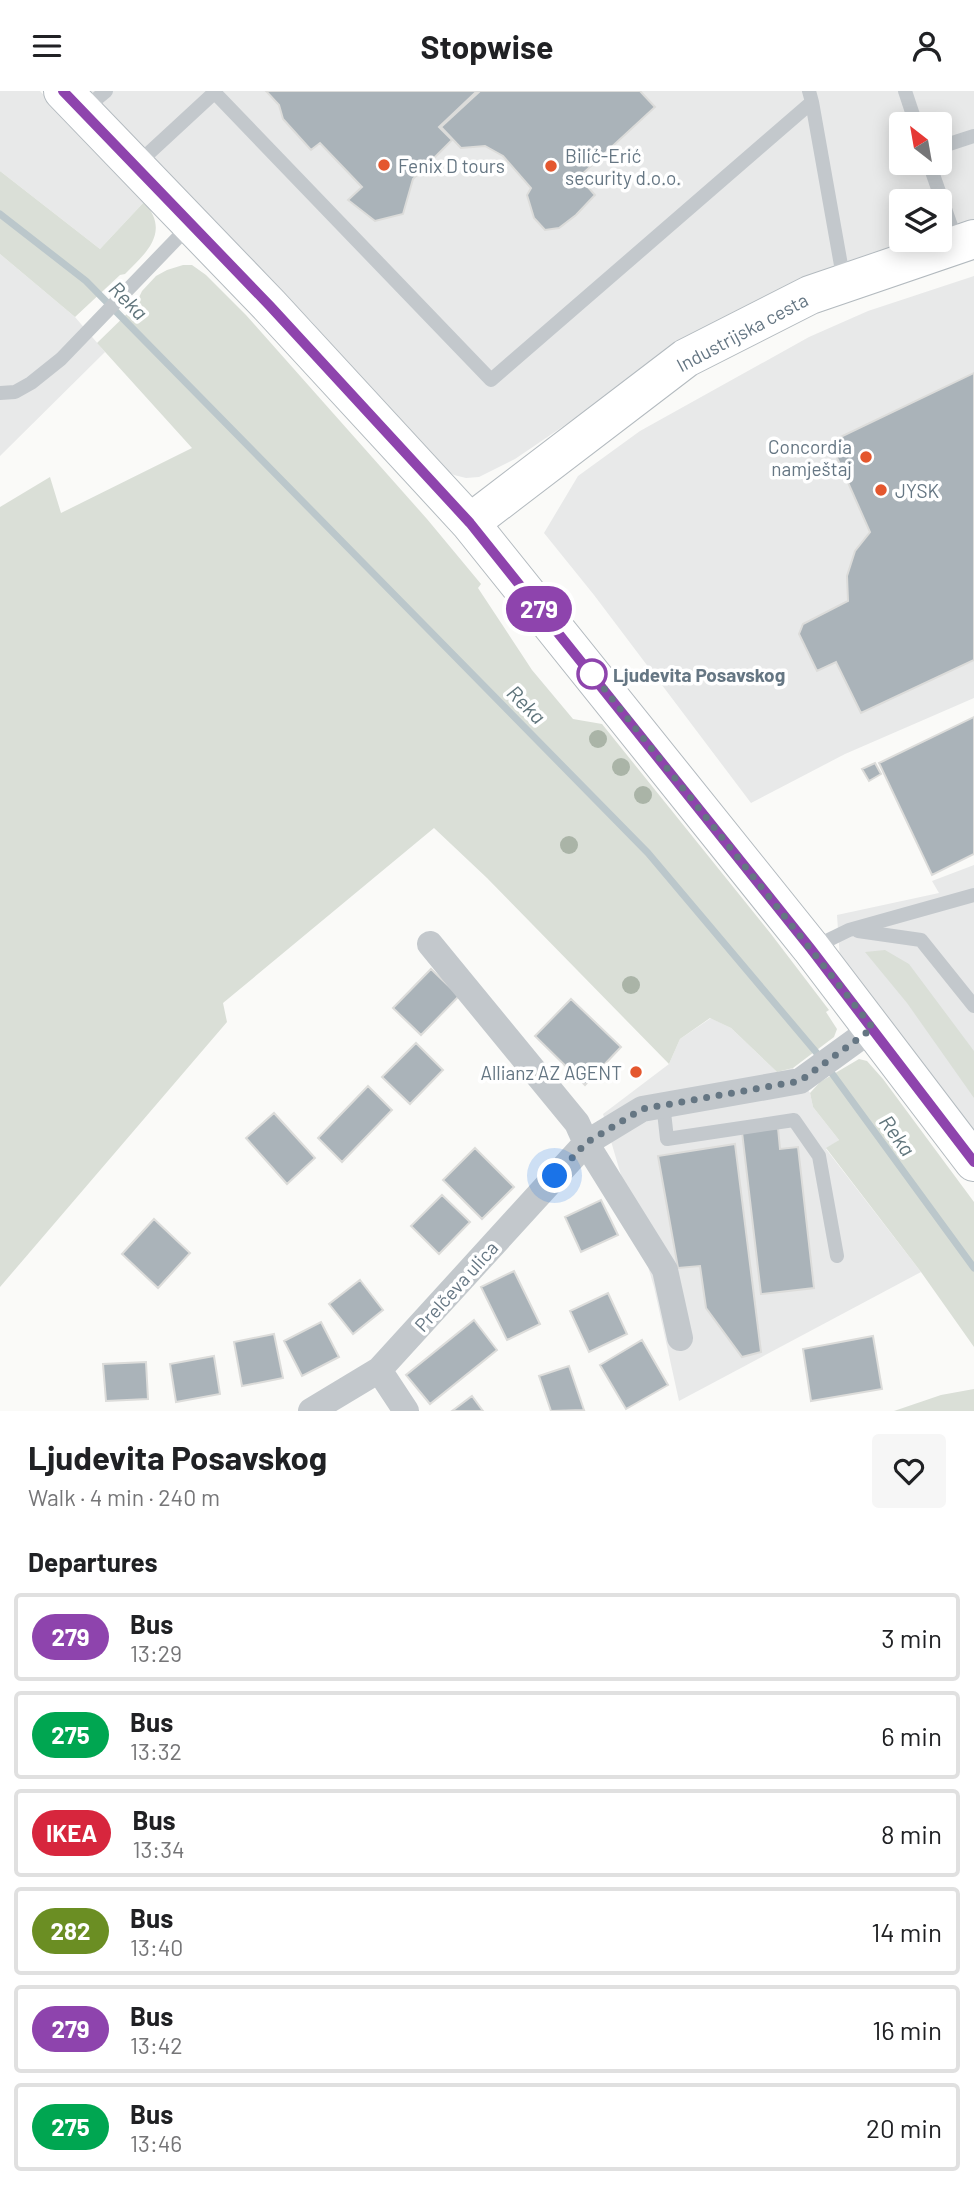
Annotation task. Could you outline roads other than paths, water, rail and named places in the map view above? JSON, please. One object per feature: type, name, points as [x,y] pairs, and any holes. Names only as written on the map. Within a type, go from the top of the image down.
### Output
[{"type":"main road","points":[[83,98],[134,166],[192,223],[470,523],[811,949],[862,1037],[974,1162]]},
{"type":"main road","name":"Industrijska cesta","points":[[470,523],[686,358],[769,314],[845,282],[966,242]]},
{"type":"street","points":[[430,944],[577,1123],[586,1143],[665,1270],[680,1338]]},
{"type":"street","name":"Prelčeva ulica","points":[[311,1411],[379,1370],[586,1143],[642,1109],[663,1103],[800,1081],[862,1037]]},
{"type":"street","points":[[379,1370],[406,1411]]},
{"type":"lane","points":[[905,91],[912,112]]},
{"type":"lane","points":[[134,166],[215,92],[491,380],[810,97]]},
{"type":"lane","points":[[810,97],[845,282]]},
{"type":"lane","points":[[952,143],[974,136]]},
{"type":"lane","points":[[935,175],[966,242]]},
{"type":"lane","points":[[0,393],[15,392],[61,359],[192,223]]},
{"type":"lane","points":[[811,949],[849,930],[974,895]]},
{"type":"lane","points":[[849,930],[921,940],[974,1006]]},
{"type":"lane","points":[[663,1103],[667,1139],[794,1120],[819,1156],[837,1256]]},
{"type":"waterway","name":"Reka","points":[[0,214],[86,281],[648,853],[821,1058]]},
{"type":"waterway","name":"Reka","points":[[828,1068],[974,1268]]},
{"type":"place","name":"Fenix D tours","points":[[384,165]]},
{"type":"place","name":"Bilić-Erić security d.o.o.","points":[[551,166]]},
{"type":"place","name":"Concordia namještaj","points":[[866,457]]},
{"type":"place","name":"JYSK","points":[[881,490]]},
{"type":"place","name":"Ljudevita Posavskog","points":[[592,674]]},
{"type":"place","name":"Allianz AZ AGENT","points":[[636,1072]]}]
